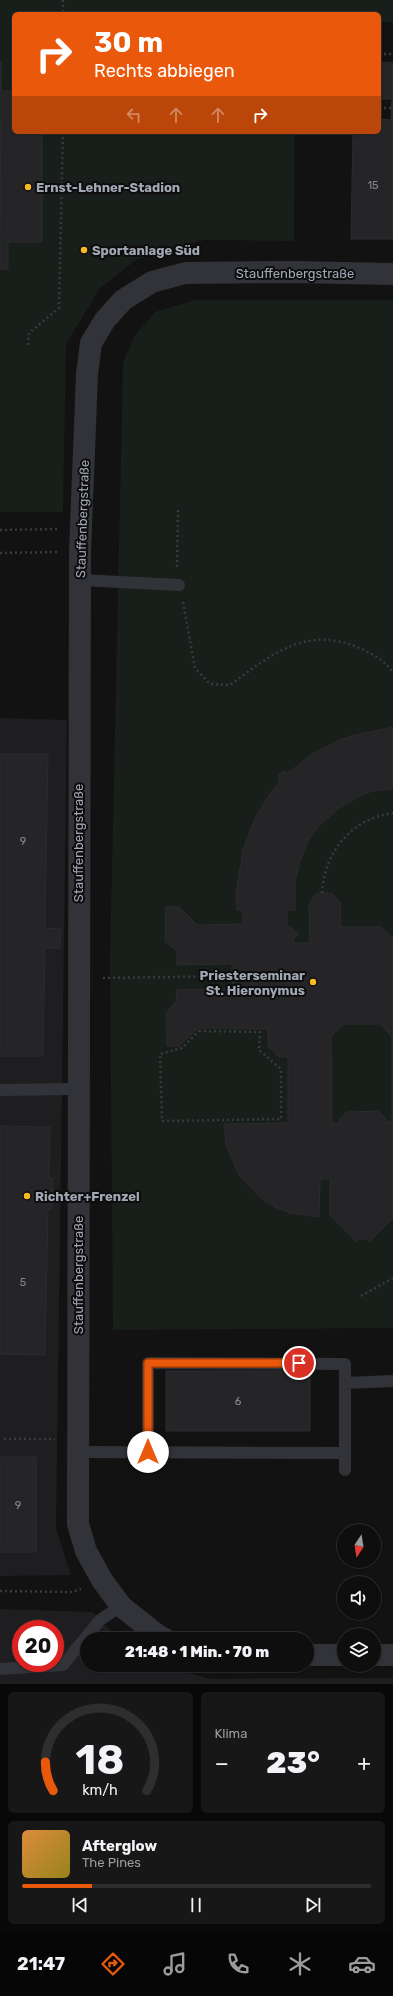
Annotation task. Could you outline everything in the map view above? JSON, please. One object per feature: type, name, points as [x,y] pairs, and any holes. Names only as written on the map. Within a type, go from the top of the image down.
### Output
[{"type":"street","name":"Stauffenbergstraße","points":[[154,1632],[121,1606],[102,1580],[86,1551],[78,1524],[80,552],[87,374],[91,343],[105,320],[123,300],[152,282],[185,273],[293,272],[393,274]]},
{"type":"street","points":[[314,1655],[337,1655]]},
{"type":"street","points":[[381,1655],[393,1655]]},
{"type":"lane","points":[[80,580],[179,585]]},
{"type":"lane","points":[[0,1090],[78,1089]]},
{"type":"lane","points":[[148,1452],[148,1363],[345,1364],[345,1470]]},
{"type":"lane","points":[[345,1383],[393,1381]]},
{"type":"lane","points":[[78,1446],[148,1452],[345,1453]]},
{"type":"lane","points":[[0,1669],[63,1665],[100,1620],[121,1606]]},
{"type":"path","points":[[63,0],[63,12]]},
{"type":"path","points":[[381,54],[393,54]]},
{"type":"path","points":[[381,108],[391,108]]},
{"type":"path","points":[[28,345],[29,333],[60,308],[63,134]]},
{"type":"path","points":[[178,510],[177,570],[179,585],[195,668],[210,684],[230,685],[274,653],[290,645],[309,641],[328,640],[355,646],[376,656],[393,673]]},
{"type":"path","points":[[0,530],[81,528]]},
{"type":"path","points":[[0,552],[80,552]]},
{"type":"path","points":[[322,892],[326,866],[337,846],[344,837],[355,827],[370,819],[393,813]]},
{"type":"path","points":[[78,979],[232,976]]},
{"type":"path","points":[[199,1031],[260,1032],[259,1050],[281,1069],[281,1118],[162,1121],[160,1054],[182,1048],[199,1031]]},
{"type":"path","points":[[361,1296],[393,1278]]},
{"type":"path","points":[[4,1439],[78,1446]]},
{"type":"path","points":[[0,1591],[72,1592],[102,1580]]},
{"type":"shaded area","name":"Sportanlage Süd","points":[[0,0],[393,0],[393,22],[381,22],[381,12],[12,12],[12,134],[295,134],[294,241],[203,240],[136,260],[100,288],[66,344],[63,512],[0,512]]},
{"type":"shaded area","points":[[195,300],[393,300],[393,1328],[113,1330],[110,960],[123,363],[134,337],[155,312]]},
{"type":"shaded area","points":[[0,718],[67,720],[56,1529],[71,1575],[0,1576]]},
{"type":"shaded area","points":[[0,1609],[93,1612],[113,1632],[80,1632],[80,1672],[187,1672],[210,1679],[393,1678],[393,1684],[0,1684]]},
{"type":"building","points":[[1,62],[1,91],[12,91],[12,134],[42,134],[42,242],[8,242],[8,269],[0,269]]},
{"type":"building","points":[[381,62],[393,63],[393,239],[351,239],[353,134],[381,134],[381,119],[391,120],[392,99],[381,99]]},
{"type":"building","name":"Priesterseminar St. Hieronymus","points":[[393,727],[393,789],[372,791],[362,795],[339,808],[318,827],[308,841],[300,860],[295,882],[295,910],[287,910],[287,924],[299,934],[293,939],[294,943],[310,943],[309,904],[316,894],[324,892],[332,894],[340,902],[341,927],[381,927],[393,938],[393,1218],[370,1241],[367,1239],[359,1239],[356,1241],[330,1215],[330,1179],[320,1179],[319,1217],[290,1213],[275,1207],[261,1198],[239,1175],[226,1145],[224,1124],[288,1123],[288,1057],[279,1057],[268,1046],[268,1032],[266,1029],[198,1028],[179,1046],[167,1046],[166,1013],[176,1002],[177,990],[232,989],[232,964],[177,965],[177,951],[165,941],[166,907],[179,907],[197,925],[243,924],[243,911],[237,910],[236,894],[243,850],[255,818],[269,795],[280,782],[278,776],[283,771],[288,773],[311,755],[340,740],[355,735]],"holes":[[[344,1024],[380,1024],[392,1037],[392,1122],[386,1122],[386,1119],[378,1111],[347,1112],[339,1120],[339,1123],[332,1123],[331,1036]]]},
{"type":"building","points":[[0,754],[48,754],[45,928],[61,929],[60,948],[45,948],[43,1056],[0,1056]]},
{"type":"building","points":[[0,1126],[50,1127],[49,1178],[53,1178],[52,1209],[48,1209],[45,1355],[0,1354]]},
{"type":"building","points":[[166,1371],[310,1371],[310,1431],[166,1431]]},
{"type":"building","points":[[0,1457],[36,1457],[36,1552],[0,1552]]},
{"type":"place","name":"Ernst-Lehner-Stadion","points":[[28,187]]},
{"type":"place","name":"Sportanlage Süd","points":[[84,250]]},
{"type":"place","name":"Priesterseminar St. Hieronymus","points":[[313,982]]},
{"type":"place","name":"Richter+Frenzel","points":[[27,1196]]},
{"type":"route","points":[[148,1452],[148,1363],[299,1363]]}]
